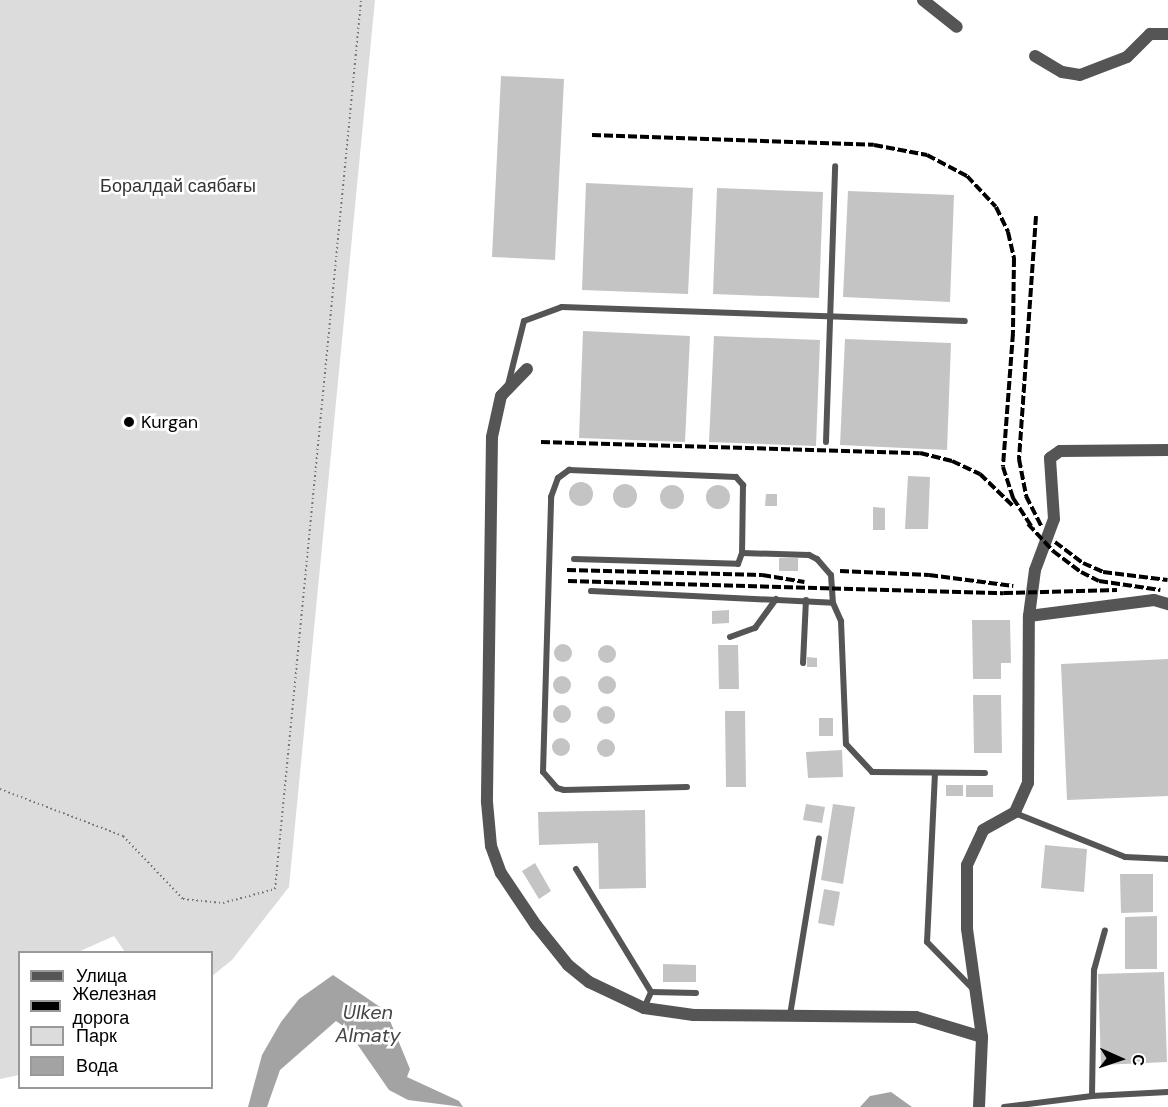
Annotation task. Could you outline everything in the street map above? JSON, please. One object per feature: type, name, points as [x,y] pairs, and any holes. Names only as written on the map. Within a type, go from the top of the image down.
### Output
[{"type":"street","points":[[923,0],[957,27]]},
{"type":"street","points":[[1035,56],[1062,72],[1080,75],[1126,57],[1150,34],[1168,34]]},
{"type":"street","points":[[527,369],[501,396],[492,437],[487,802],[491,846],[501,873],[568,965],[606,992],[644,1008],[670,1013],[916,1017],[982,1037]]},
{"type":"street","points":[[979,1107],[982,1037],[967,929],[968,865],[982,830],[1015,812],[1028,783],[1029,615],[1035,570],[1054,519],[1050,458],[1060,451],[1168,450]]},
{"type":"street","points":[[1029,615],[1154,600],[1168,604]]},
{"type":"lane","points":[[826,442],[835,166]]},
{"type":"lane","points":[[507,390],[524,321],[562,306],[965,321]]},
{"type":"lane","points":[[574,559],[738,564],[742,553],[743,485],[736,477],[569,470],[553,486],[543,772],[551,783],[564,790],[687,787]]},
{"type":"lane","points":[[742,553],[809,555],[817,559],[831,575],[833,603],[841,621],[846,744],[872,772],[985,773]]},
{"type":"lane","points":[[591,591],[833,603]]},
{"type":"lane","points":[[730,637],[755,628],[776,599]]},
{"type":"lane","points":[[803,663],[806,600]]},
{"type":"lane","points":[[935,773],[927,942],[975,991]]},
{"type":"lane","points":[[1015,812],[1125,856],[1168,859]]},
{"type":"lane","points":[[790,1016],[819,838]]},
{"type":"lane","points":[[576,868],[651,992]]},
{"type":"lane","points":[[1092,1096],[1093,985],[1105,930]]},
{"type":"lane","points":[[644,1008],[651,992]]},
{"type":"lane","points":[[651,992],[696,993]]},
{"type":"lane","points":[[1004,1107],[1092,1096],[1168,1092]]},
{"type":"path","points":[[0,789],[123,836],[183,899],[223,903],[275,889],[361,0]]},
{"type":"green space","name":"Боралдай саябағы","points":[[0,0],[375,0],[289,887],[232,960],[213,975],[213,951],[124,951],[114,936],[80,951],[18,951],[18,1075],[0,1079]]},
{"type":"water","name":"Ulken Almaty","points":[[333,975],[386,1011],[410,1069],[407,1077],[459,1101],[463,1107],[408,1100],[389,1090],[346,1028],[336,1021],[280,1070],[267,1107],[248,1107],[262,1055],[281,1022],[299,999]]},
{"type":"water","points":[[891,1092],[912,1107],[860,1107],[870,1096]]},
{"type":"building","points":[[501,76],[564,79],[555,260],[492,257]]},
{"type":"building","points":[[586,183],[693,188],[688,294],[582,290]]},
{"type":"building","points":[[717,188],[823,192],[819,298],[713,294]]},
{"type":"building","points":[[848,191],[954,195],[950,302],[843,297]]},
{"type":"building","points":[[583,331],[690,336],[685,442],[579,438]]},
{"type":"building","points":[[714,336],[820,340],[816,446],[709,442]]},
{"type":"building","points":[[845,339],[951,343],[947,450],[840,445]]},
{"type":"building","points":[[908,476],[930,477],[928,529],[905,529]]},
{"type":"building","points":[[581,482],[586,483],[592,489],[592,499],[586,505],[581,506],[576,505],[570,499],[569,494],[570,489],[576,483]]},
{"type":"building","points":[[625,484],[630,485],[636,491],[636,501],[630,507],[625,508],[620,507],[614,501],[613,496],[614,491],[620,485]]},
{"type":"building","points":[[672,485],[677,486],[683,492],[683,502],[677,508],[672,509],[667,508],[661,502],[660,497],[661,492],[667,486]]},
{"type":"building","points":[[718,485],[723,486],[729,492],[729,502],[723,508],[718,509],[713,508],[707,502],[706,497],[707,492],[713,486]]},
{"type":"building","points":[[766,494],[777,494],[777,506],[765,506]]},
{"type":"building","points":[[873,507],[885,508],[885,530],[873,530]]},
{"type":"building","points":[[779,558],[798,558],[798,571],[779,571]]},
{"type":"building","points":[[729,610],[729,623],[712,624],[712,611]]},
{"type":"building","points":[[972,620],[1010,620],[1011,663],[1001,663],[1001,679],[973,679]]},
{"type":"building","points":[[563,644],[569,647],[572,653],[569,659],[563,662],[557,659],[554,653],[557,647]]},
{"type":"building","points":[[607,645],[613,648],[616,654],[613,660],[607,663],[601,660],[598,654],[601,648]]},
{"type":"building","points":[[718,645],[738,645],[739,689],[719,689]]},
{"type":"building","points":[[807,657],[817,658],[817,667],[807,667]]},
{"type":"building","points":[[1168,659],[1168,796],[1067,800],[1061,664]]},
{"type":"building","points":[[562,676],[568,679],[571,685],[568,691],[562,694],[556,691],[553,685],[556,679]]},
{"type":"building","points":[[607,676],[613,679],[616,685],[613,691],[607,694],[601,691],[598,685],[601,679]]},
{"type":"building","points":[[973,695],[1001,695],[1002,753],[974,753]]},
{"type":"building","points":[[562,705],[568,708],[571,714],[568,720],[562,723],[556,720],[553,714],[556,708]]},
{"type":"building","points":[[606,706],[612,709],[615,715],[612,721],[606,724],[600,721],[597,715],[600,709]]},
{"type":"building","points":[[725,711],[745,711],[746,787],[726,787]]},
{"type":"building","points":[[819,718],[833,718],[833,736],[819,736]]},
{"type":"building","points":[[561,738],[567,741],[570,747],[567,753],[561,756],[555,753],[552,747],[555,741]]},
{"type":"building","points":[[606,739],[612,742],[615,748],[612,754],[606,757],[600,754],[597,748],[600,742]]},
{"type":"building","points":[[842,750],[843,777],[808,778],[806,752]]},
{"type":"building","points":[[946,785],[963,785],[963,796],[946,796]]},
{"type":"building","points":[[966,785],[993,785],[993,797],[966,797]]},
{"type":"building","points":[[806,804],[825,807],[822,823],[803,820]]},
{"type":"building","points":[[833,804],[855,807],[843,884],[821,880]]},
{"type":"building","points":[[645,810],[646,888],[599,889],[598,843],[539,845],[538,812]]},
{"type":"building","points":[[1045,845],[1087,849],[1084,892],[1041,888]]},
{"type":"building","points":[[535,863],[551,891],[539,899],[522,871]]},
{"type":"building","points":[[1120,874],[1153,874],[1153,912],[1121,913]]},
{"type":"building","points":[[824,889],[840,892],[834,926],[818,923]]},
{"type":"building","points":[[1157,916],[1157,969],[1125,969],[1125,917]]},
{"type":"building","points":[[663,964],[696,965],[696,982],[663,982]]},
{"type":"building","points":[[1164,972],[1167,1062],[1101,1065],[1098,974]]},
{"type":"railway","points":[[592,135],[874,145],[927,155],[967,176],[996,207],[1008,232],[1014,258],[1013,333],[1003,467],[1013,498],[1033,529]]},
{"type":"railway","points":[[1036,216],[1019,459],[1026,496],[1041,526]]},
{"type":"railway","points":[[541,442],[920,453],[952,461],[980,474],[1013,506]]},
{"type":"railway","points":[[1028,524],[1053,551],[1081,572],[1099,581],[1160,590]]},
{"type":"railway","points":[[1055,542],[1083,563],[1103,572],[1168,580]]},
{"type":"railway","points":[[567,570],[762,575],[804,582]]},
{"type":"railway","points":[[840,571],[929,575],[1013,586]]},
{"type":"railway","points":[[568,581],[1004,593],[1117,590]]},
{"type":"place","name":"Kurgan","points":[[129,422]]}]
